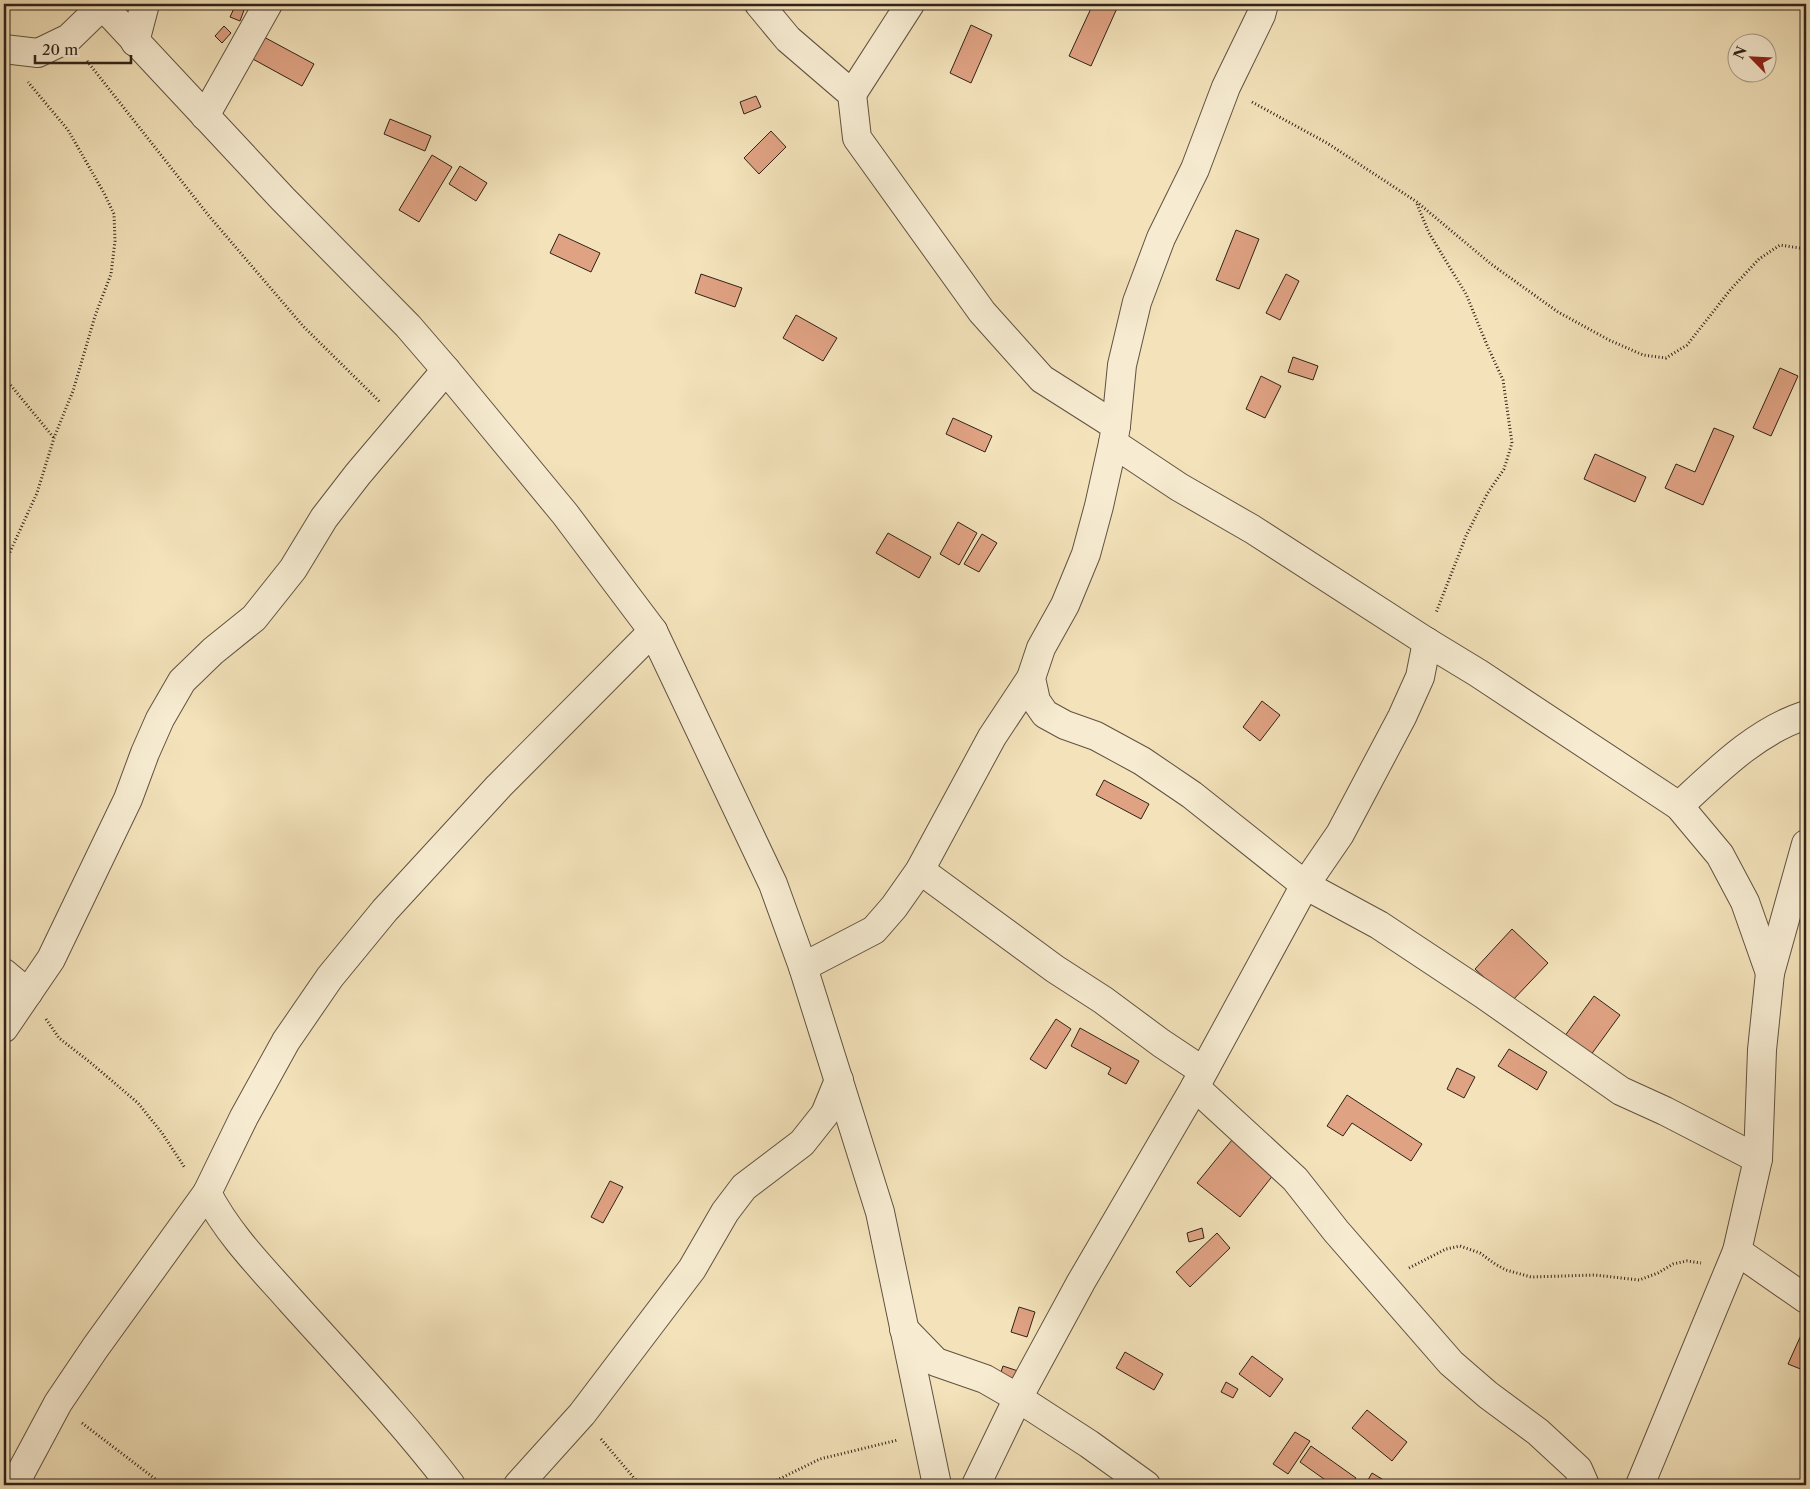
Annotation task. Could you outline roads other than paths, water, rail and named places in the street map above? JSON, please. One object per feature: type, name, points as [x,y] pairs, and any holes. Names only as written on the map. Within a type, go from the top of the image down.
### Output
[{"type":"street","points":[[4,50],[38,53],[69,38],[102,4],[204,116],[408,326],[565,514],[654,631],[773,884],[803,967],[880,1212],[938,1485]]},
{"type":"street","points":[[135,42],[145,4]]},
{"type":"street","points":[[204,116],[268,4]]},
{"type":"street","points":[[758,4],[788,39],[852,94]]},
{"type":"street","points":[[910,4],[852,94],[857,138],[982,312],[1042,379],[1179,487],[1252,529],[1478,673],[1679,806],[1720,856],[1745,902],[1770,973]]},
{"type":"street","points":[[803,967],[874,930],[894,907],[920,870],[992,737],[1031,678],[1041,648],[1065,605],[1086,554],[1099,506],[1114,434],[1122,365],[1137,302],[1161,238],[1194,169],[1226,87],[1261,15],[1264,4]]},
{"type":"street","points":[[4,1028],[51,959],[128,799],[160,719],[182,681],[213,651],[254,618],[294,568],[324,518],[446,370]]},
{"type":"street","points":[[14,1485],[58,1403],[95,1348],[207,1193],[244,1117],[286,1041],[330,978],[385,910],[499,786],[654,631]]},
{"type":"street","points":[[976,1485],[1018,1398],[1081,1282],[1199,1079],[1305,885],[1340,834],[1402,717],[1420,678],[1427,642]]},
{"type":"street","points":[[1031,678],[1036,701],[1045,714],[1065,725],[1096,736],[1142,761],[1192,795],[1305,885],[1387,930],[1483,994],[1621,1091],[1758,1159]]},
{"type":"street","points":[[1679,806],[1748,746],[1778,726],[1806,715]]},
{"type":"street","points":[[1640,1485],[1732,1264],[1758,1159],[1762,1050],[1770,973],[1806,844]]},
{"type":"street","points":[[920,870],[1055,969],[1103,1000],[1161,1043],[1199,1079],[1294,1179],[1336,1231],[1451,1363],[1488,1395],[1538,1432],[1578,1469],[1585,1485]]},
{"type":"street","points":[[4,973],[28,993]]},
{"type":"street","points":[[518,1485],[582,1414],[692,1269],[725,1212],[744,1187],[802,1143],[825,1114],[839,1080]]},
{"type":"street","points":[[207,1193],[217,1213],[238,1240],[451,1485]]},
{"type":"street","points":[[1732,1264],[1806,1299]]},
{"type":"street","points":[[904,1329],[936,1362],[985,1379],[1018,1398],[1089,1444],[1146,1485]]}]
